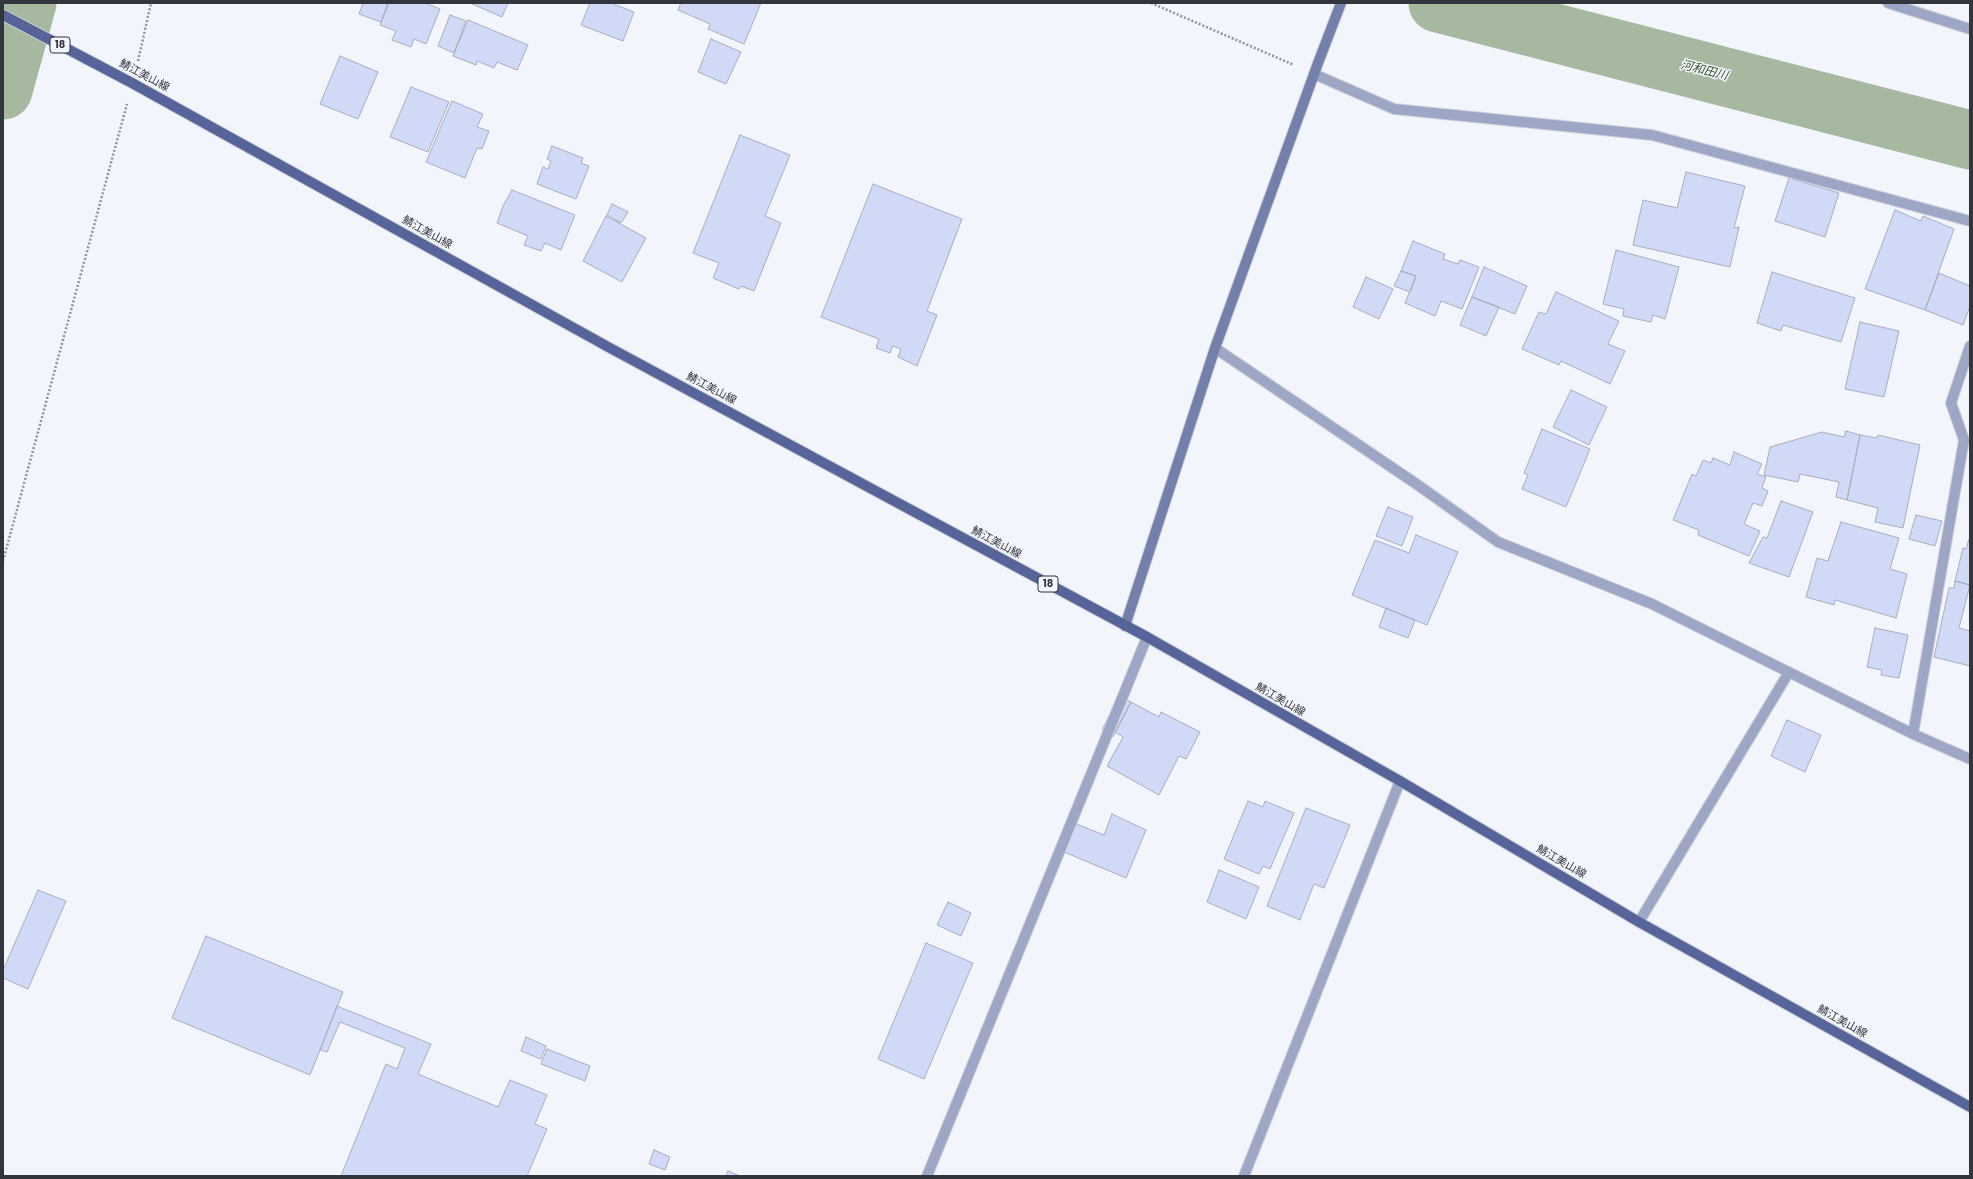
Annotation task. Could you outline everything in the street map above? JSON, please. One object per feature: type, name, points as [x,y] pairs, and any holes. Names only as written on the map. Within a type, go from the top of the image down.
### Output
[{"type":"main road","name":"鯖江美山線","points":[[3,14],[132,83],[603,344],[1147,637],[1400,782],[1639,922],[1970,1107]]},
{"type":"street","points":[[1125,626],[1215,348],[1341,3]]},
{"type":"street","points":[[1888,3],[1970,29]]},
{"type":"street","points":[[1314,74],[1394,108],[1652,135],[1970,221]]},
{"type":"street","points":[[1913,734],[1964,440],[1951,403],[1970,346]]},
{"type":"street","points":[[1215,348],[1415,483],[1498,542],[1652,604],[1913,734],[1970,759]]},
{"type":"street","points":[[927,1176],[1147,637]]},
{"type":"street","points":[[1639,922],[1789,672]]},
{"type":"street","points":[[1244,1176],[1400,782]]},
{"type":"path","points":[[3,562],[132,83],[151,3]]},
{"type":"path","points":[[1151,3],[1314,74]]},
{"type":"building","points":[[363,3],[388,3],[381,22],[359,14]]},
{"type":"building","points":[[389,3],[425,3],[440,9],[426,44],[414,39],[411,47],[392,40],[396,31],[380,25]]},
{"type":"building","points":[[470,3],[508,3],[502,17]]},
{"type":"building","points":[[590,3],[611,3],[634,12],[623,41],[581,25]]},
{"type":"building","points":[[681,3],[761,3],[744,44],[708,29],[710,24],[678,10]]},
{"type":"building","points":[[450,15],[466,21],[454,53],[438,46]]},
{"type":"building","points":[[468,20],[528,45],[517,70],[497,62],[494,68],[477,61],[476,65],[453,56]]},
{"type":"building","points":[[711,39],[741,52],[726,84],[698,72]]},
{"type":"building","points":[[340,56],[378,72],[358,119],[320,104]]},
{"type":"building","points":[[411,87],[449,102],[428,152],[390,137]]},
{"type":"building","points":[[452,101],[483,114],[477,127],[489,131],[482,149],[477,148],[465,178],[426,162]]},
{"type":"building","points":[[740,135],[790,155],[765,216],[781,223],[754,291],[741,286],[739,289],[713,278],[719,263],[693,253]]},
{"type":"building","points":[[552,146],[583,158],[581,163],[589,166],[576,199],[537,184],[543,167],[548,169],[551,161],[547,159]]},
{"type":"building","points":[[1686,172],[1745,186],[1734,228],[1739,227],[1730,267],[1633,245],[1643,200],[1677,208]]},
{"type":"building","points":[[1789,178],[1839,193],[1825,237],[1775,221]]},
{"type":"building","points":[[873,184],[962,219],[927,311],[937,315],[917,366],[898,357],[901,349],[893,346],[890,353],[876,348],[879,339],[821,317]]},
{"type":"building","points":[[512,190],[575,215],[561,250],[545,243],[541,251],[524,245],[528,236],[497,223],[503,206]]},
{"type":"building","points":[[612,204],[628,212],[621,223],[607,215]]},
{"type":"building","points":[[1895,210],[1921,221],[1923,216],[1954,229],[1925,310],[1865,289]]},
{"type":"building","points":[[606,216],[646,238],[622,282],[583,261]]},
{"type":"building","points":[[1413,241],[1445,254],[1443,259],[1458,264],[1460,260],[1479,267],[1462,309],[1441,301],[1435,316],[1405,303],[1416,276],[1401,271]]},
{"type":"building","points":[[1616,250],[1679,267],[1665,319],[1653,315],[1651,322],[1623,316],[1624,309],[1603,304]]},
{"type":"building","points":[[1484,267],[1527,286],[1515,314],[1472,297]]},
{"type":"building","points":[[1401,271],[1416,276],[1410,292],[1394,286]]},
{"type":"building","points":[[1772,272],[1855,298],[1841,342],[1783,325],[1781,331],[1757,323]]},
{"type":"building","points":[[1939,273],[1970,286],[1970,306],[1963,325],[1925,310]]},
{"type":"building","points":[[1366,277],[1393,289],[1379,319],[1353,307]]},
{"type":"building","points":[[1556,292],[1619,321],[1608,344],[1625,351],[1610,384],[1561,361],[1559,365],[1522,349],[1539,312],[1546,314]]},
{"type":"building","points":[[1472,297],[1499,307],[1486,336],[1460,325]]},
{"type":"building","points":[[1860,322],[1899,331],[1884,397],[1845,389]]},
{"type":"building","points":[[1571,390],[1607,407],[1589,445],[1553,427]]},
{"type":"building","points":[[1542,429],[1590,449],[1566,507],[1522,489],[1528,475],[1524,473]]},
{"type":"building","points":[[1846,431],[1860,435],[1847,500],[1836,497],[1839,482],[1800,474],[1798,482],[1764,475],[1770,447],[1822,432],[1844,437]]},
{"type":"building","points":[[1860,435],[1877,438],[1878,435],[1920,445],[1903,528],[1875,522],[1878,508],[1847,500]]},
{"type":"building","points":[[1734,452],[1762,464],[1757,474],[1766,477],[1762,488],[1768,491],[1762,506],[1753,503],[1744,524],[1760,531],[1749,556],[1698,535],[1699,530],[1673,520],[1692,474],[1696,476],[1703,460],[1711,463],[1713,458],[1730,465]]},
{"type":"building","points":[[1781,501],[1813,512],[1789,577],[1749,563],[1763,537],[1767,538]]},
{"type":"building","points":[[1388,507],[1413,517],[1402,546],[1376,536]]},
{"type":"building","points":[[1916,515],[1942,521],[1935,546],[1909,539]]},
{"type":"building","points":[[1841,522],[1899,538],[1890,569],[1907,574],[1896,618],[1835,600],[1834,605],[1806,597],[1817,558],[1828,561]]},
{"type":"building","points":[[1416,535],[1458,552],[1427,625],[1352,595],[1375,540],[1409,553]]},
{"type":"building","points":[[1970,536],[1970,585],[1955,581],[1963,548],[1966,549]]},
{"type":"building","points":[[1955,581],[1970,585],[1959,628],[1970,631],[1970,666],[1934,657],[1949,588],[1954,588]]},
{"type":"building","points":[[1386,608],[1415,620],[1408,638],[1379,627]]},
{"type":"building","points":[[1875,628],[1908,635],[1899,678],[1881,675],[1882,670],[1867,667]]},
{"type":"building","points":[[1119,696],[1131,702],[1113,737],[1102,730]]},
{"type":"building","points":[[1131,702],[1159,717],[1161,712],[1200,732],[1186,759],[1179,756],[1159,795],[1107,766],[1123,737],[1115,732]]},
{"type":"building","points":[[1787,720],[1821,735],[1805,772],[1771,756]]},
{"type":"building","points":[[1248,801],[1263,807],[1265,801],[1294,813],[1270,869],[1263,866],[1259,874],[1224,859]]},
{"type":"building","points":[[1306,808],[1350,825],[1324,888],[1314,884],[1300,920],[1267,906]]},
{"type":"building","points":[[1112,814],[1146,830],[1126,878],[1057,849],[1069,821],[1104,835]]},
{"type":"building","points":[[1219,870],[1259,887],[1246,919],[1207,902]]},
{"type":"building","points":[[38,890],[66,901],[28,989],[3,978],[3,970]]},
{"type":"building","points":[[948,902],[971,913],[961,936],[937,925]]},
{"type":"building","points":[[206,936],[343,992],[310,1075],[172,1018]]},
{"type":"building","points":[[926,943],[973,963],[924,1079],[878,1059]]},
{"type":"building","points":[[337,1006],[431,1044],[418,1074],[498,1107],[510,1080],[547,1095],[535,1124],[547,1129],[527,1176],[341,1176],[386,1064],[397,1069],[405,1048],[340,1022],[327,1052],[320,1050]]},
{"type":"building","points":[[526,1037],[546,1046],[541,1059],[521,1051]]},
{"type":"building","points":[[547,1049],[590,1066],[585,1081],[541,1064]]},
{"type":"building","points":[[654,1150],[670,1157],[665,1170],[649,1164]]},
{"type":"building","points":[[728,1171],[740,1176],[726,1176]]},
{"type":"waterway","points":[[3,90],[27,3]]},
{"type":"waterway","name":"河和田川","points":[[1438,3],[1970,140]]}]
